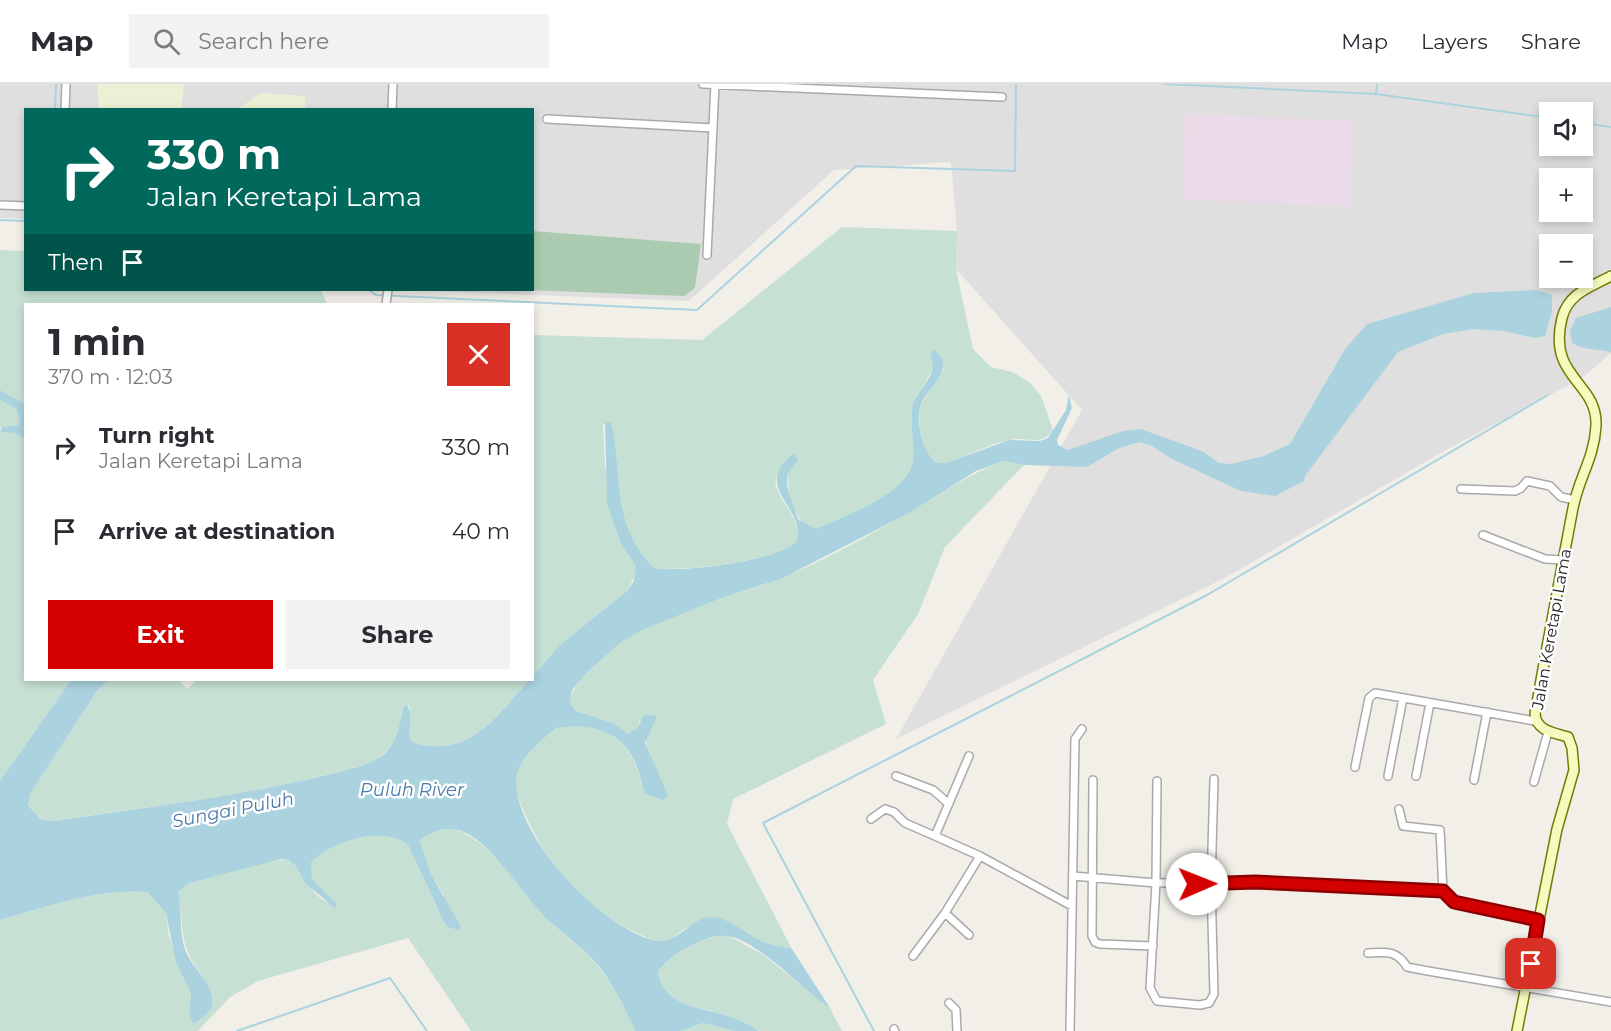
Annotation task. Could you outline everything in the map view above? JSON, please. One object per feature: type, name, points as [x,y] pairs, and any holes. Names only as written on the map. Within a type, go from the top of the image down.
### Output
[{"type":"street","points":[[65,108],[66,84]]},
{"type":"street","points":[[391,84],[392,108]]},
{"type":"street","points":[[703,84],[1002,97]]},
{"type":"street","points":[[707,255],[715,84]]},
{"type":"street","points":[[547,119],[713,128]]},
{"type":"street","points":[[0,205],[24,206]]},
{"type":"street","name":"Jalan Keretapi Lama","points":[[1517,1031],[1557,829],[1574,770],[1572,748],[1568,737],[1548,732],[1535,721],[1575,500],[1594,450],[1596,423],[1590,400],[1558,352],[1561,320],[1573,298],[1611,276]]},
{"type":"street","points":[[1461,489],[1515,491],[1527,481],[1550,486],[1561,496],[1575,500]]},
{"type":"street","points":[[1483,535],[1545,559],[1563,560]]},
{"type":"street","points":[[1355,767],[1369,698],[1375,693],[1535,721]]},
{"type":"street","points":[[1388,776],[1402,698]]},
{"type":"street","points":[[1416,776],[1430,703]]},
{"type":"street","points":[[1474,780],[1487,712]]},
{"type":"street","points":[[1070,1031],[1075,739],[1082,729]]},
{"type":"street","points":[[1534,782],[1548,732]]},
{"type":"street","points":[[935,836],[969,756]]},
{"type":"street","points":[[896,776],[933,790],[949,804]]},
{"type":"street","points":[[1157,782],[1156,883],[1150,988],[1157,1001],[1200,1005],[1209,1003],[1214,994],[1211,884],[1214,779]]},
{"type":"street","points":[[1093,780],[1092,936],[1095,942],[1153,946]]},
{"type":"street","points":[[1399,808],[1403,826],[1440,830],[1443,837],[1443,891]]},
{"type":"street","points":[[871,819],[885,809],[894,812],[905,823],[980,856],[1072,906]]},
{"type":"street","points":[[914,956],[945,913],[980,856]]},
{"type":"street","points":[[1073,876],[1156,883],[1265,882],[1443,891],[1454,902],[1538,920]]},
{"type":"street","points":[[945,913],[969,935]]},
{"type":"street","points":[[1368,952],[1394,952],[1402,958],[1407,967],[1611,1002]]},
{"type":"street","points":[[949,1003],[956,1010],[957,1031]]},
{"type":"shaded area","points":[[0,84],[1611,84],[1611,353],[1582,378],[1446,450],[1223,579],[896,739],[1082,410],[956,269],[957,231],[951,162],[834,170],[689,301],[432,291],[534,291],[534,108],[24,108],[24,219],[0,218]]},
{"type":"shaded area","points":[[1185,114],[1354,121],[1351,206],[1182,200]]},
{"type":"green space","points":[[97,84],[184,84],[181,108],[99,108]]},
{"type":"green space","points":[[261,93],[305,96],[305,108],[239,108]]},
{"type":"green space","points":[[842,227],[957,231],[956,269],[973,349],[991,367],[1012,372],[1029,382],[1041,396],[1053,430],[1039,440],[1010,440],[946,463],[937,463],[927,451],[921,434],[919,416],[923,401],[944,368],[933,362],[929,376],[915,399],[911,412],[914,450],[912,463],[906,476],[897,487],[872,504],[816,529],[800,519],[791,501],[786,460],[776,478],[776,485],[796,524],[798,533],[796,542],[785,549],[749,560],[706,567],[667,569],[654,568],[641,553],[632,537],[622,504],[613,430],[611,423],[603,424],[605,465],[622,546],[636,566],[636,574],[627,591],[560,645],[534,675],[534,335],[702,340]]},
{"type":"green space","points":[[534,231],[701,244],[695,288],[684,296],[534,290]]},
{"type":"green space","points":[[0,250],[24,251],[24,291],[321,291],[327,303],[24,303],[24,404],[0,390]]},
{"type":"green space","points":[[0,400],[16,409],[20,421],[18,425],[0,428]]},
{"type":"green space","points":[[0,432],[15,433],[24,438],[24,681],[70,681],[0,781]]},
{"type":"green space","points":[[1004,461],[1024,465],[945,547],[918,614],[873,680],[886,724],[733,799],[727,824],[792,949],[765,942],[721,923],[713,922],[690,925],[664,941],[648,938],[609,918],[575,889],[535,836],[516,790],[516,773],[530,752],[556,728],[572,726],[600,730],[612,735],[622,743],[630,754],[641,783],[666,790],[651,763],[646,740],[647,733],[640,720],[637,728],[628,734],[613,723],[576,711],[570,703],[572,694],[582,676],[590,668],[621,642],[658,621],[798,571],[862,539],[967,478]]},
{"type":"green space","points":[[107,681],[180,681],[187,689],[194,681],[528,681],[493,721],[480,732],[450,745],[432,746],[412,742],[409,733],[409,705],[389,748],[378,758],[356,767],[292,783],[224,796],[55,821],[40,820],[28,804],[30,794],[97,691]]},
{"type":"green space","points":[[451,828],[479,842],[491,853],[546,917],[596,963],[616,992],[635,1031],[471,1031],[408,938],[258,981],[230,997],[198,1031],[0,1031],[0,920],[54,904],[92,896],[147,892],[166,913],[169,936],[191,993],[189,1013],[192,1021],[202,975],[185,944],[178,892],[189,883],[256,865],[287,860],[299,869],[319,897],[337,904],[312,879],[310,862],[320,854],[344,842],[358,838],[385,836],[408,845],[438,910],[444,895],[431,874],[420,841],[429,833]]},
{"type":"green space","points":[[727,935],[762,954],[830,1008],[842,1031],[762,1031],[728,1016],[685,1004],[668,993],[658,972],[664,964],[689,946],[717,936]]},
{"type":"green space","points":[[703,1023],[734,1031],[681,1031]]},
{"type":"water","name":"Puluh River","points":[[1537,290],[1552,295],[1552,312],[1545,336],[1535,338],[1504,331],[1473,329],[1443,334],[1398,352],[1305,476],[1304,481],[1275,496],[1241,491],[1172,459],[1150,445],[1139,442],[1117,449],[1087,467],[1024,465],[1004,461],[976,471],[909,513],[783,578],[716,600],[642,630],[621,642],[586,673],[572,690],[570,703],[576,711],[613,723],[628,734],[637,728],[644,715],[657,716],[645,743],[668,795],[663,800],[645,794],[638,770],[629,751],[612,735],[592,728],[556,728],[525,759],[517,773],[516,781],[520,804],[530,828],[545,852],[584,897],[628,930],[649,939],[668,940],[696,922],[711,917],[729,922],[761,941],[792,949],[830,1008],[750,945],[736,938],[716,936],[689,946],[669,959],[658,972],[661,983],[667,992],[684,1003],[729,1016],[759,1031],[734,1031],[703,1023],[681,1031],[635,1031],[616,992],[596,963],[548,920],[487,849],[476,839],[454,829],[430,834],[420,841],[431,874],[461,927],[459,930],[448,927],[443,920],[408,845],[385,836],[358,838],[345,842],[320,854],[311,862],[312,879],[337,904],[335,908],[306,884],[296,866],[288,860],[281,859],[189,883],[178,892],[182,939],[187,954],[209,987],[212,1001],[211,1009],[196,1023],[192,1022],[189,1013],[191,993],[176,962],[166,913],[147,892],[92,896],[54,904],[0,920],[0,781],[70,681],[107,681],[97,691],[30,794],[28,805],[41,820],[55,821],[225,796],[358,767],[380,757],[390,747],[398,730],[404,706],[407,705],[412,742],[432,746],[450,745],[480,732],[493,721],[528,681],[534,681],[534,675],[560,645],[627,591],[634,581],[636,566],[622,546],[607,504],[605,421],[611,423],[613,430],[625,520],[641,553],[654,568],[685,569],[728,564],[769,555],[796,542],[798,529],[778,487],[777,477],[782,466],[794,453],[798,460],[787,475],[787,486],[798,519],[816,529],[874,503],[900,484],[909,472],[913,459],[911,416],[913,404],[930,375],[932,362],[930,355],[934,350],[943,363],[942,369],[940,376],[922,402],[919,426],[927,451],[937,463],[946,463],[1009,440],[1040,441],[1048,438],[1066,410],[1069,395],[1072,408],[1057,440],[1058,445],[1068,450],[1123,431],[1141,429],[1204,452],[1219,463],[1231,464],[1264,456],[1290,444],[1345,349],[1367,324],[1474,293]]},
{"type":"water","points":[[1611,307],[1611,352],[1572,343],[1570,331],[1576,318]]},
{"type":"water","points":[[0,390],[24,403],[24,438],[15,433],[0,432],[2,427],[18,425],[20,420],[16,409],[0,400]]},
{"type":"waterway","points":[[55,108],[56,84]]},
{"type":"waterway","points":[[370,291],[376,295],[697,310],[856,166],[1015,171],[1016,84]]},
{"type":"waterway","points":[[1164,84],[1376,94],[1539,116]]},
{"type":"waterway","points":[[1376,93],[1377,84]]},
{"type":"waterway","points":[[1593,125],[1611,127]]},
{"type":"waterway","points":[[0,220],[24,221]]},
{"type":"waterway","points":[[874,1031],[763,823],[1207,595],[1548,395]]},
{"type":"waterway","points":[[237,1031],[390,978],[427,1031]]},
{"type":"route","points":[[1197,884],[1255,882],[1443,891],[1447,898],[1454,902],[1538,920],[1531,964]]},
{"type":"water label","name":"Sungai Puluh","points":[[233,810]]}]
